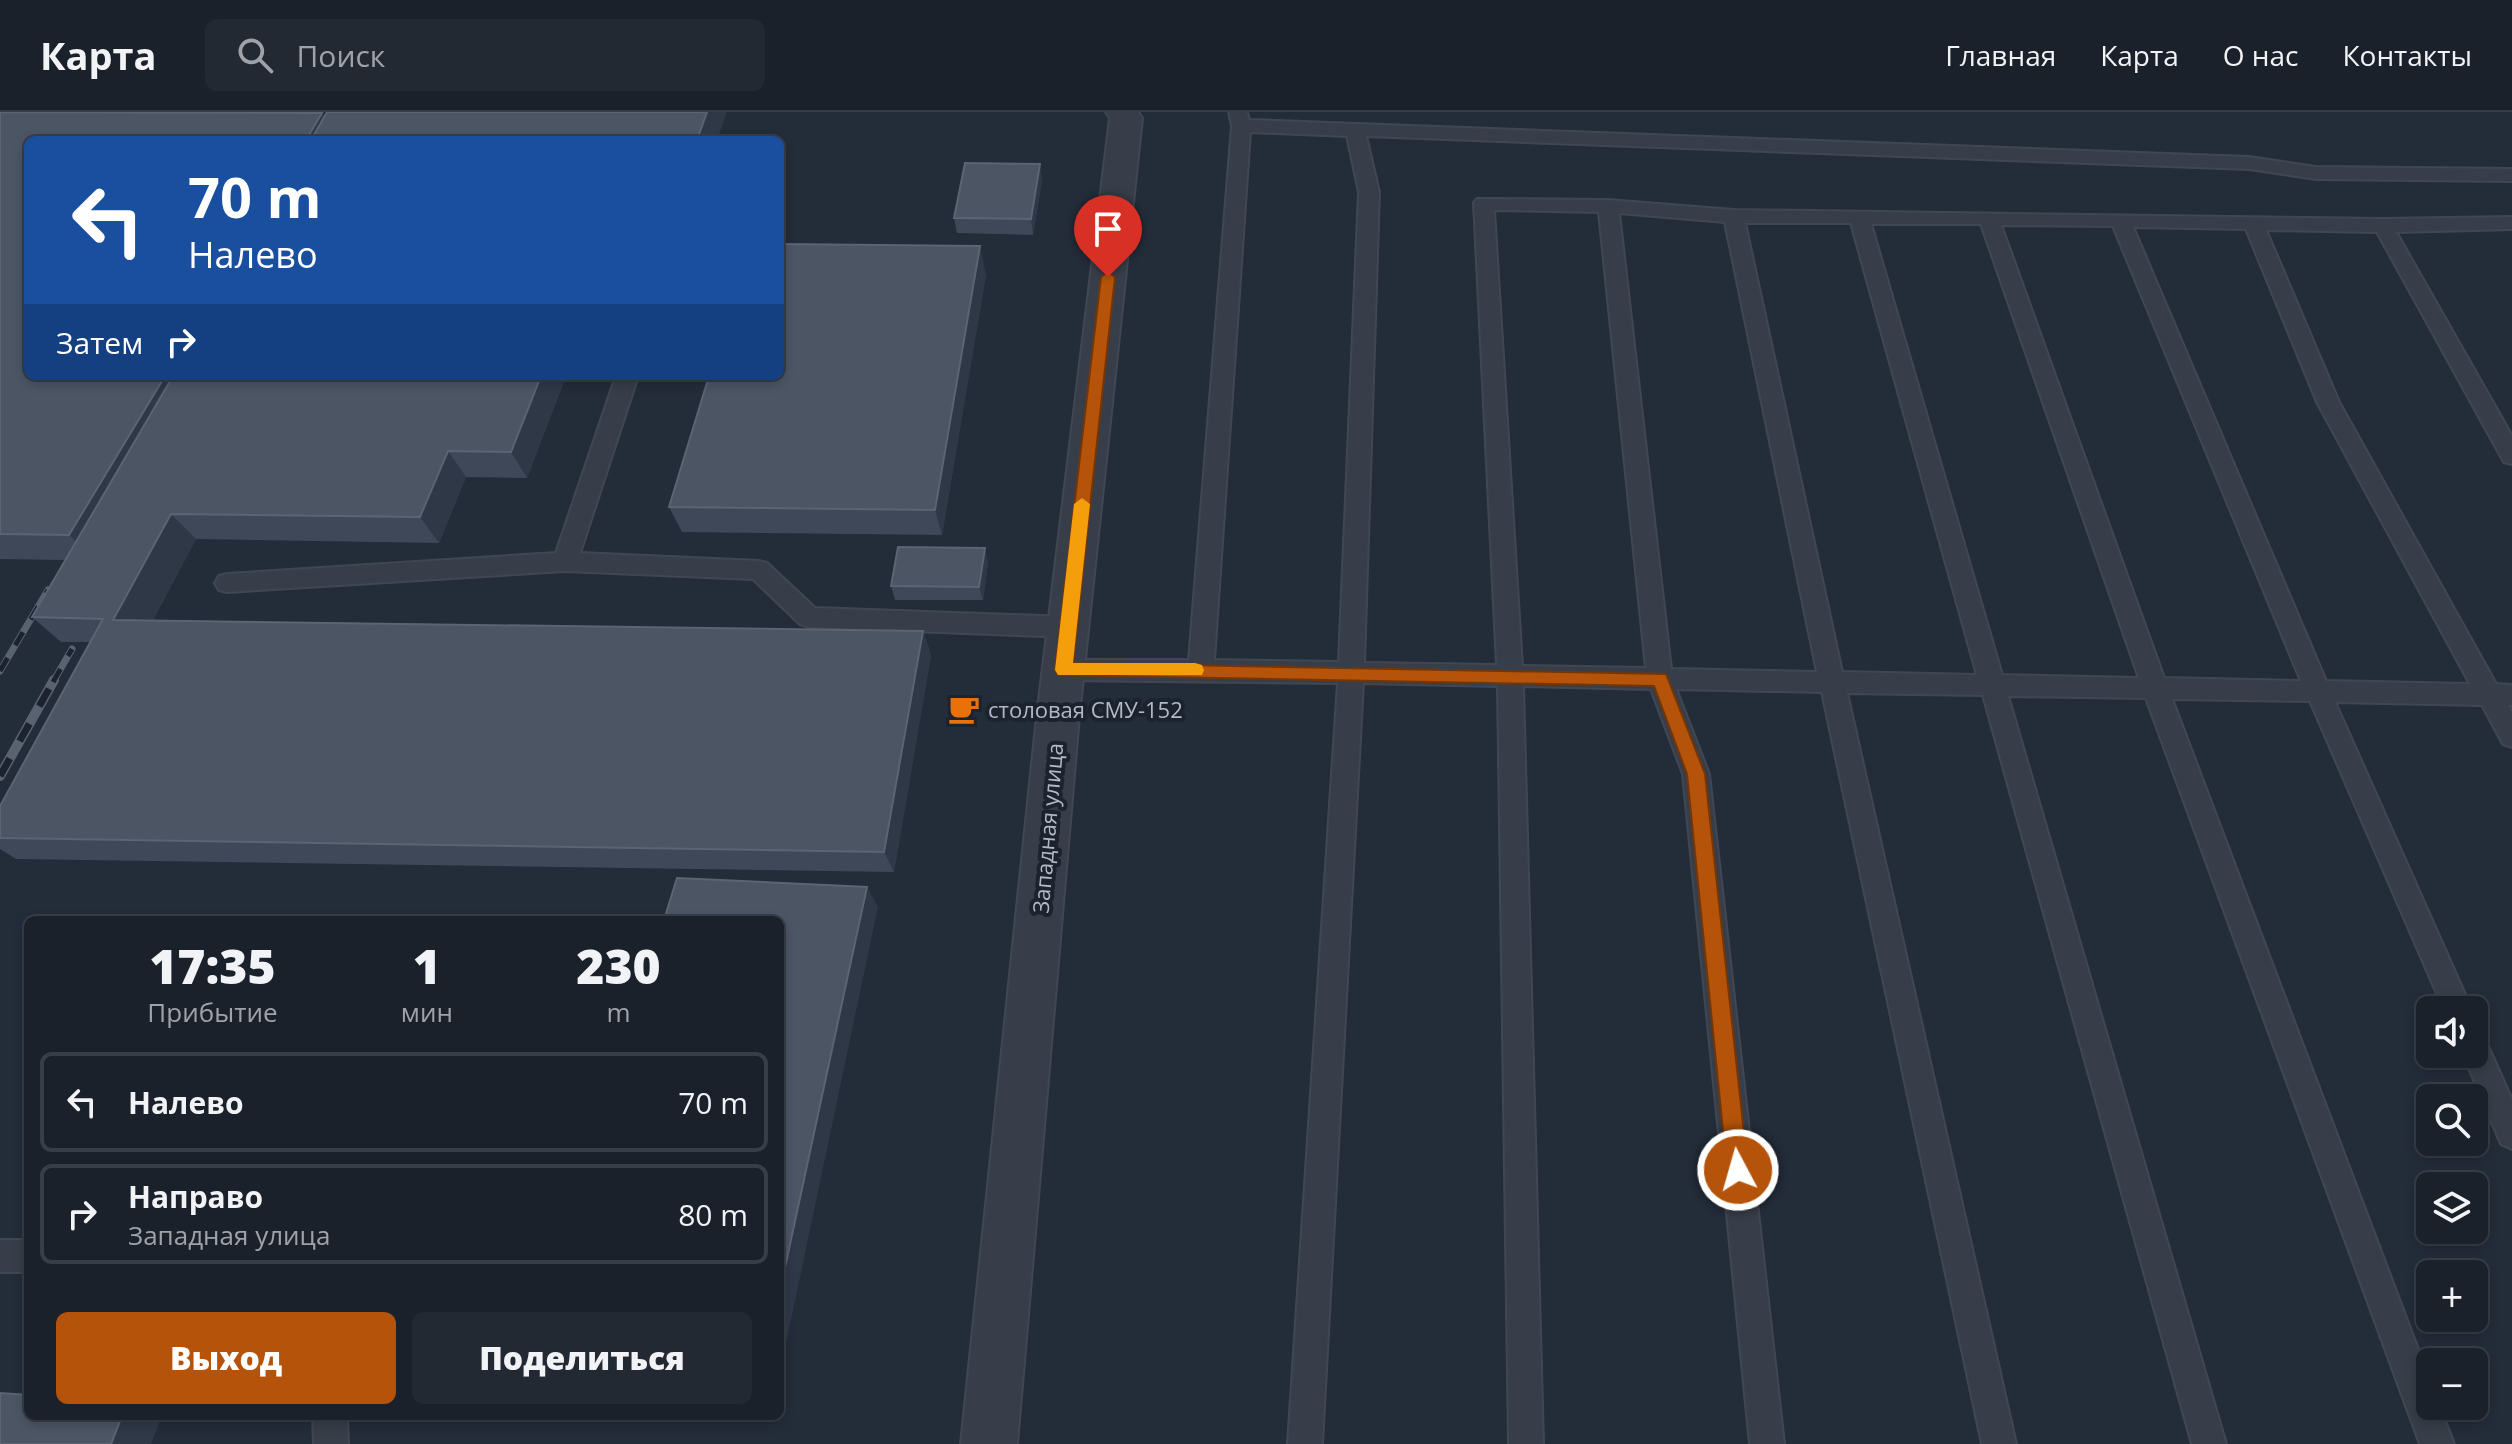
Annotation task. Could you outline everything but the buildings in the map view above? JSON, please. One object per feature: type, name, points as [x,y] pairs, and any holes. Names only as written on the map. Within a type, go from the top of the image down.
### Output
[{"type":"street","name":"Западная улица","points":[[989,1444],[1064,670],[1124,115]]},
{"type":"lane","points":[[1201,670],[1240,119],[1355,130],[2249,163],[2316,173],[2512,175]]},
{"type":"lane","points":[[1305,1444],[1351,673],[1369,192],[1355,130]]},
{"type":"lane","points":[[1526,1444],[1510,676],[1484,203],[1608,206],[1734,216],[2383,226],[2512,223]]},
{"type":"lane","points":[[1608,206],[1660,679],[1696,774],[1767,1444]]},
{"type":"lane","points":[[1734,216],[1832,682],[1999,1444]]},
{"type":"lane","points":[[1859,217],[2209,1444]]},
{"type":"lane","points":[[1989,218],[2155,688],[2437,1444]]},
{"type":"lane","points":[[2120,220],[2318,691],[2452,996]]},
{"type":"lane","points":[[2253,223],[2328,402],[2501,694],[2512,736]]},
{"type":"lane","points":[[2383,226],[2512,456]]},
{"type":"lane","points":[[565,562],[626,380]]},
{"type":"lane","points":[[227,583],[565,562],[759,570],[809,617],[1069,627]]},
{"type":"lane","points":[[1064,670],[2501,694]]},
{"type":"lane","points":[[2483,1068],[2512,1134]]},
{"type":"lane","points":[[0,1256],[24,1256]]},
{"type":"lane","points":[[330,1420],[331,1444]]},
{"type":"railway","points":[[0,671],[48,590]]},
{"type":"railway","points":[[53,682],[72,649]]},
{"type":"railway","points":[[0,776],[54,680]]},
{"type":"slow traffic","points":[[1082,504],[1064,670],[1195,670]]},
{"type":"place","name":"столовая СМУ-152","points":[[964,709]]},
{"type":"route","points":[[1108,277],[1064,670],[1660,679],[1696,774],[1738,1170]]}]
